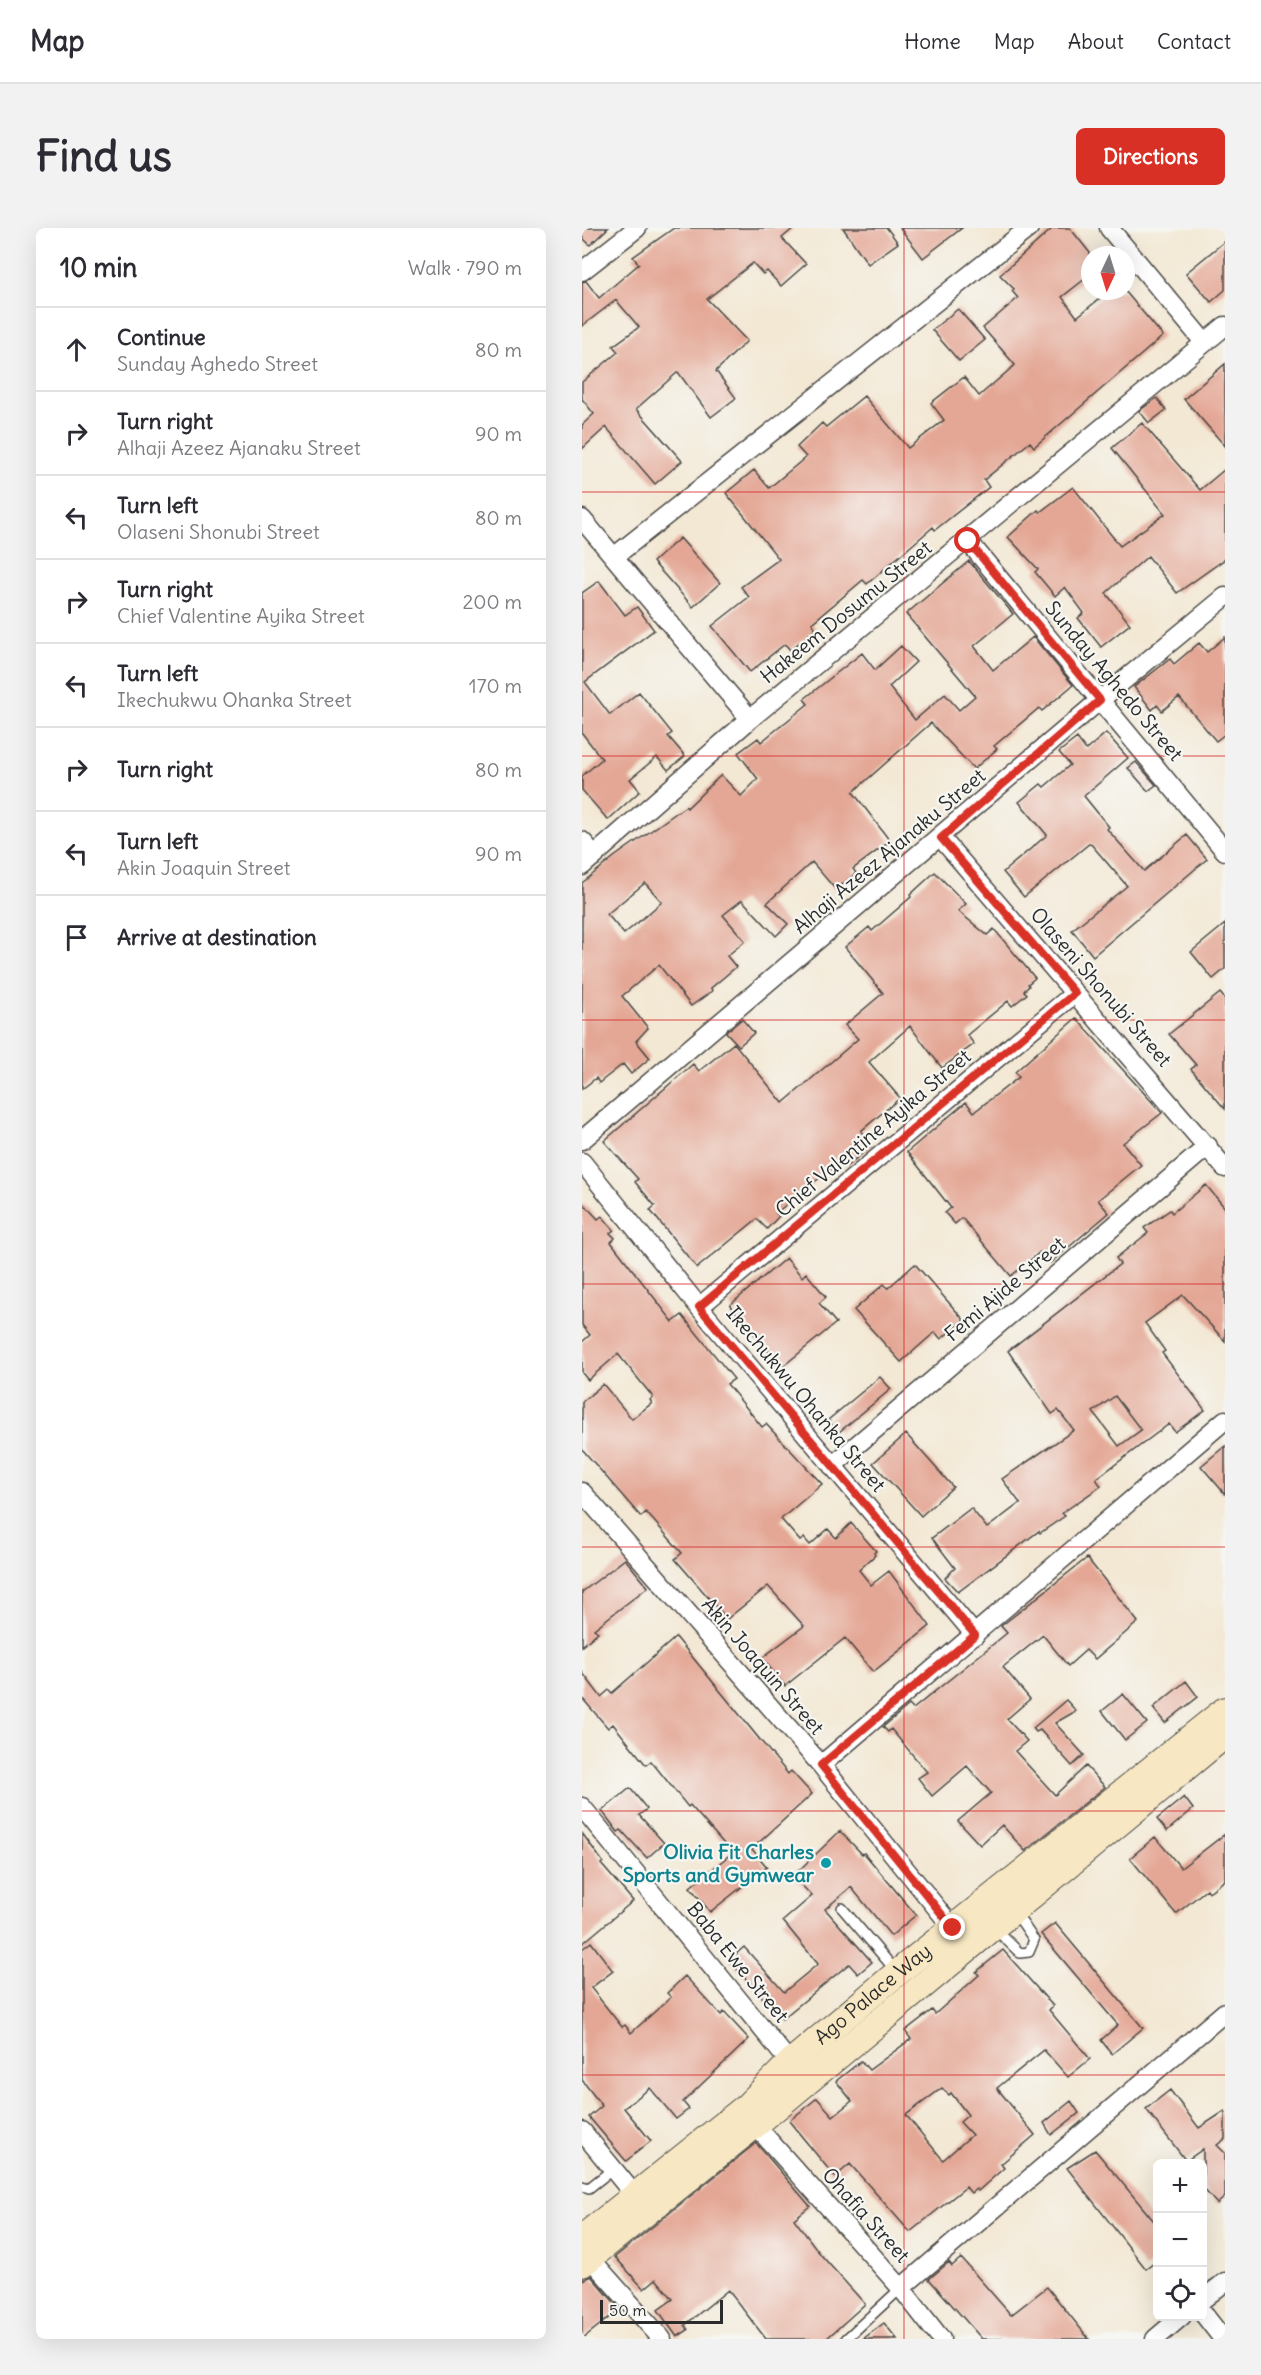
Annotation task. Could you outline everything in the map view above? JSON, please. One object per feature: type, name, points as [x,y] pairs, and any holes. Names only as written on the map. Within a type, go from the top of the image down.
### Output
[{"type":"main road","name":"Ago Palace Way","points":[[584,2253],[636,2197],[747,2106],[790,2063],[897,1973],[1225,1710]]},
{"type":"main road","name":"Ago Palace Way","points":[[584,2253],[755,2125],[1225,1735]]},
{"type":"street","points":[[582,271],[637,228]]},
{"type":"street","points":[[615,556],[1029,228]]},
{"type":"street","points":[[1109,228],[1204,342]]},
{"type":"street","name":"Hakeem Dosumu Street","points":[[588,861],[750,719],[968,541],[1225,326]]},
{"type":"street","points":[[582,519],[750,719]]},
{"type":"street","name":"Sunday Aghedo Street","points":[[968,541],[1225,850]]},
{"type":"street","name":"Alhaji Azeez Ajanaku Street","points":[[582,1140],[941,838],[1100,700],[1225,597]]},
{"type":"street","name":"Olaseni Shonubi Street","points":[[941,838],[1225,1168]]},
{"type":"street","points":[[582,841],[588,861]]},
{"type":"street","name":"Chief Valentine Ayika Street","points":[[699,1307],[1075,993]]},
{"type":"street","name":"Femi Ajide Street","points":[[832,1466],[1208,1146]]},
{"type":"street","name":"Ikechukwu Ohanka Street","points":[[582,1162],[699,1307],[975,1635]]},
{"type":"street","points":[[821,1765],[1225,1420]]},
{"type":"street","name":"Akin Joaquin Street","points":[[586,1504],[821,1765],[953,1928]]},
{"type":"street","name":"Baba Ewe Street","points":[[582,1807],[790,2063]]},
{"type":"street","points":[[901,2288],[1225,2012]]},
{"type":"street","name":"Ohafia Street","points":[[755,2125],[901,2288],[941,2339]]},
{"type":"street","points":[[582,2131],[636,2197]]},
{"type":"street","points":[[584,2253],[662,2339]]},
{"type":"street","points":[[1207,2297],[1225,2282]]},
{"type":"street","points":[[1207,2317],[1223,2339]]},
{"type":"street","points":[[1155,2339],[1176,2321]]},
{"type":"lane","points":[[842,1908],[897,1973]]},
{"type":"lane","points":[[994,1928],[1020,1953],[1029,1952],[1034,1940],[1014,1911]]},
{"type":"lane","points":[[582,2186],[589,2188],[613,2169]]},
{"type":"lane","points":[[846,2339],[901,2288]]},
{"type":"building","points":[[582,228],[608,228],[590,245],[582,237]]},
{"type":"building","points":[[674,228],[794,228],[782,238],[806,264],[781,286],[767,271],[763,274],[753,263],[707,299],[747,341],[716,371],[736,398],[711,417],[678,372],[636,409],[682,461],[655,484],[606,427],[582,449],[582,425],[594,414],[582,399],[582,382],[618,352],[613,346],[639,327],[616,300],[582,326],[582,282],[586,281],[599,298],[639,264],[633,257]]},
{"type":"building","points":[[843,228],[887,228],[898,243],[868,264]]},
{"type":"building","points":[[900,228],[962,228],[923,258]]},
{"type":"building","points":[[1053,228],[1070,228],[1084,246],[1081,246],[1081,282],[1062,297],[1077,317],[1098,300],[1133,300],[1163,336],[1034,447],[1030,442],[984,480],[989,487],[935,530],[933,527],[867,584],[863,580],[812,623],[816,629],[790,650],[785,644],[750,672],[712,626],[749,597],[741,587],[779,559],[726,493],[754,470],[769,488],[806,457],[797,447],[822,423],[826,427],[864,396],[908,448],[944,420],[931,403],[964,377],[979,396],[1015,365],[983,328],[1018,298],[1012,291],[1014,289],[1000,275]]},
{"type":"building","points":[[1225,241],[1225,290],[1211,302],[1186,273]]},
{"type":"building","points":[[958,309],[985,340],[959,361],[932,330]]},
{"type":"building","points":[[1225,364],[1225,446],[1184,399]]},
{"type":"building","points":[[1157,398],[1166,410],[1149,423],[1139,411]]},
{"type":"building","points":[[1142,423],[1200,490],[1225,469],[1225,559],[1177,593],[1148,556],[1106,593],[1130,624],[1101,647],[1078,618],[1084,613],[1065,587],[1055,596],[1035,572],[1038,569],[1008,537],[1038,510],[1040,512],[1073,487],[1120,546],[1165,514],[1112,448]]},
{"type":"building","points":[[680,538],[720,583],[693,607],[653,562]]},
{"type":"building","points":[[969,561],[1013,614],[974,646],[993,670],[1033,637],[1073,685],[1042,711],[1039,708],[994,746],[997,749],[974,769],[931,723],[853,792],[890,841],[853,869],[856,873],[836,890],[812,862],[767,903],[788,924],[776,936],[742,900],[723,915],[745,941],[727,956],[736,967],[711,988],[712,991],[691,1006],[659,965],[622,996],[648,1028],[636,1041],[650,1058],[631,1074],[623,1064],[599,1083],[596,1078],[582,1089],[582,883],[614,857],[686,806],[687,808],[721,775],[741,796],[758,779],[738,753],[758,738],[761,742],[808,704],[804,699],[862,653],[875,670],[901,646],[916,662],[889,687],[915,720],[945,694],[959,710],[975,696],[906,614]],"holes":[[[645,883],[662,902],[624,934],[607,914]]]},
{"type":"building","points":[[599,581],[625,615],[637,607],[654,630],[585,682],[610,715],[639,692],[672,733],[668,736],[685,756],[668,770],[657,757],[630,779],[640,791],[608,820],[582,790],[582,776],[602,759],[582,733],[582,593]]},
{"type":"building","points":[[1225,637],[1225,734],[1216,741],[1179,697],[1162,711],[1157,705],[1152,710],[1134,687],[1170,659],[1174,664],[1199,643],[1207,652]]},
{"type":"building","points":[[1106,733],[1128,758],[1084,796],[1109,827],[1107,829],[1144,871],[1187,835],[1207,859],[1093,956],[1072,930],[1127,886],[1090,843],[1024,897],[1003,872],[1047,835],[1019,802],[1041,784],[1044,787],[1070,765],[1059,752],[1077,738],[1086,750]]},
{"type":"building","points":[[1136,762],[1156,785],[1148,791],[1128,768]]},
{"type":"building","points":[[935,872],[966,904],[958,911],[987,935],[994,929],[1035,978],[1024,991],[1027,994],[1012,1006],[1008,1001],[967,1035],[974,1044],[942,1068],[910,1026],[869,1062],[900,1098],[861,1131],[871,1146],[847,1166],[843,1160],[804,1190],[776,1213],[779,1216],[767,1229],[757,1219],[697,1268],[650,1210],[655,1206],[635,1182],[638,1179],[604,1141],[693,1064],[699,1071],[734,1043],[783,1103],[858,1039],[845,1025],[883,993],[845,947],[869,927],[872,931],[911,897],[910,895]]},
{"type":"building","points":[[1225,924],[1225,969],[1213,979],[1191,952]]},
{"type":"building","points":[[1220,993],[1225,999],[1225,1109],[1191,1069],[1196,1065],[1169,1034]]},
{"type":"building","points":[[1076,1018],[1162,1113],[1123,1143],[1141,1165],[1098,1200],[1109,1213],[1050,1263],[1040,1252],[1011,1276],[962,1218],[955,1224],[945,1213],[951,1208],[907,1152],[966,1102],[974,1112],[1019,1077],[1015,1072]]},
{"type":"building","points":[[742,1019],[754,1033],[739,1046],[726,1032]]},
{"type":"building","points":[[1206,1185],[1225,1208],[1225,1341],[1183,1295],[1145,1323],[1165,1351],[1162,1353],[1205,1410],[1175,1432],[1169,1424],[1096,1479],[1101,1486],[1062,1513],[1065,1516],[1040,1533],[1039,1531],[958,1592],[945,1578],[955,1568],[932,1538],[971,1508],[987,1528],[1020,1503],[1002,1479],[1074,1430],[1058,1410],[1052,1414],[1008,1351],[1120,1264],[1116,1258],[1148,1233],[1144,1228],[1170,1210],[1172,1213]],"holes":[[[1115,1396],[1141,1430],[1119,1446],[1093,1412]]]},
{"type":"building","points":[[582,1202],[598,1219],[602,1216],[614,1230],[610,1233],[615,1238],[611,1242],[673,1322],[682,1315],[734,1379],[727,1384],[762,1427],[766,1424],[822,1484],[781,1519],[800,1541],[804,1538],[810,1545],[828,1529],[836,1538],[851,1523],[876,1551],[875,1555],[859,1570],[871,1585],[889,1571],[930,1626],[873,1672],[845,1638],[785,1686],[762,1658],[804,1626],[768,1586],[727,1619],[675,1559],[682,1553],[646,1512],[641,1517],[582,1449],[582,1402],[603,1384],[632,1419],[652,1403],[650,1400],[653,1397],[618,1354],[588,1380],[582,1373],[582,1342],[590,1335],[582,1325]]},
{"type":"building","points":[[786,1258],[802,1277],[806,1273],[826,1297],[819,1303],[836,1323],[782,1367],[730,1305]]},
{"type":"building","points":[[915,1264],[964,1320],[941,1339],[935,1332],[901,1362],[854,1310],[884,1284],[888,1288]]},
{"type":"building","points":[[880,1377],[891,1389],[839,1432],[828,1420]]},
{"type":"building","points":[[906,1434],[953,1487],[921,1516],[873,1463]]},
{"type":"building","points":[[1225,1446],[1225,1494],[1201,1466]]},
{"type":"building","points":[[1087,1558],[1138,1622],[1095,1659],[1086,1650],[1068,1666],[1043,1635],[1003,1667],[1030,1699],[1007,1719],[1027,1741],[1015,1751],[1055,1795],[1086,1766],[1105,1787],[1025,1851],[1002,1825],[980,1845],[958,1821],[991,1793],[967,1766],[932,1796],[918,1778],[927,1772],[891,1729],[888,1732],[883,1727],[909,1705],[913,1709],[1007,1633],[1001,1626]]},
{"type":"building","points":[[625,1559],[648,1587],[594,1629],[598,1632],[582,1646],[582,1592]]},
{"type":"building","points":[[676,1637],[788,1774],[791,1771],[812,1794],[752,1849],[767,1867],[710,1912],[690,1887],[732,1853],[690,1805],[688,1807],[651,1761],[646,1765],[613,1724],[608,1728],[582,1698],[582,1672],[601,1697],[609,1690],[612,1693]]},
{"type":"building","points":[[1186,1681],[1198,1697],[1165,1723],[1153,1708]]},
{"type":"building","points":[[1123,1694],[1147,1723],[1125,1740],[1102,1711]]},
{"type":"building","points":[[1066,1700],[1076,1711],[1055,1723],[1084,1755],[1072,1766],[1040,1730],[1036,1732],[1033,1728]]},
{"type":"building","points":[[630,1788],[647,1809],[639,1815],[664,1843],[647,1858],[621,1830],[618,1832],[602,1811]]},
{"type":"building","points":[[1184,1797],[1193,1809],[1167,1831],[1157,1819]]},
{"type":"building","points":[[840,1831],[862,1854],[864,1853],[916,1915],[891,1936],[851,1887],[825,1909],[872,1962],[858,1974],[849,1964],[782,2019],[729,1960],[744,1947],[784,1992],[818,1964],[783,1921],[812,1896],[793,1876]]},
{"type":"building","points":[[582,1833],[603,1862],[601,1864],[633,1901],[582,1944]]},
{"type":"building","points":[[1225,1834],[1225,1880],[1209,1892],[1207,1889],[1176,1914],[1130,1858],[1155,1837],[1181,1868]]},
{"type":"building","points":[[1055,1923],[1143,2028],[1112,2054],[1101,2040],[1118,2025],[1041,1934]]},
{"type":"building","points":[[591,1942],[613,1971],[591,1988],[622,2027],[625,2025],[631,2033],[671,1997],[667,1993],[685,1976],[721,2015],[724,2012],[749,2039],[683,2102],[689,2109],[676,2119],[650,2088],[624,2108],[651,2141],[626,2161],[589,2117],[602,2106],[582,2080],[582,1949]]},
{"type":"building","points":[[1003,1950],[1053,2006],[1049,2010],[1090,2059],[1068,2077],[1044,2050],[997,2088],[1035,2135],[1001,2164],[1004,2168],[978,2191],[976,2189],[971,2193],[966,2187],[910,2232],[850,2164],[835,2177],[789,2121],[817,2098],[833,2116],[852,2101],[836,2081],[861,2061],[869,2070],[911,2039],[905,2031],[932,2010],[935,2014],[979,1975],[976,1972]],"holes":[[[942,2088],[949,2095],[951,2093],[968,2115],[960,2122],[972,2135],[943,2160],[906,2115]]]},
{"type":"building","points":[[1170,2090],[1199,2128],[1225,2111],[1225,2139],[1217,2145],[1225,2153],[1225,2197],[1217,2204],[1207,2193],[1207,2159],[1203,2159],[1203,2149],[1189,2159],[1184,2159],[1146,2109]]},
{"type":"building","points":[[1071,2101],[1079,2113],[1051,2135],[1044,2123]]},
{"type":"building","points":[[756,2143],[810,2206],[794,2219],[821,2255],[865,2304],[826,2339],[766,2339],[728,2290],[685,2325],[688,2330],[677,2337],[658,2310],[673,2299],[656,2279],[644,2289],[615,2257]]},
{"type":"building","points":[[1095,2150],[1153,2220],[1153,2264],[1146,2269],[1067,2168]]},
{"type":"building","points":[[961,2258],[1011,2315],[1047,2287],[1089,2339],[982,2339],[929,2279],[949,2262],[952,2266]]},
{"type":"building","points":[[591,2276],[620,2309],[582,2339],[582,2280]]},
{"type":"building","points":[[884,2323],[897,2339],[863,2339]]},
{"type":"place","name":"Olivia Fit Charles Sports and Gymwear","points":[[826,1863]]},
{"type":"route","points":[[953,1928],[821,1765],[975,1635],[699,1307],[1075,993],[941,838],[1100,700],[968,541]]}]
